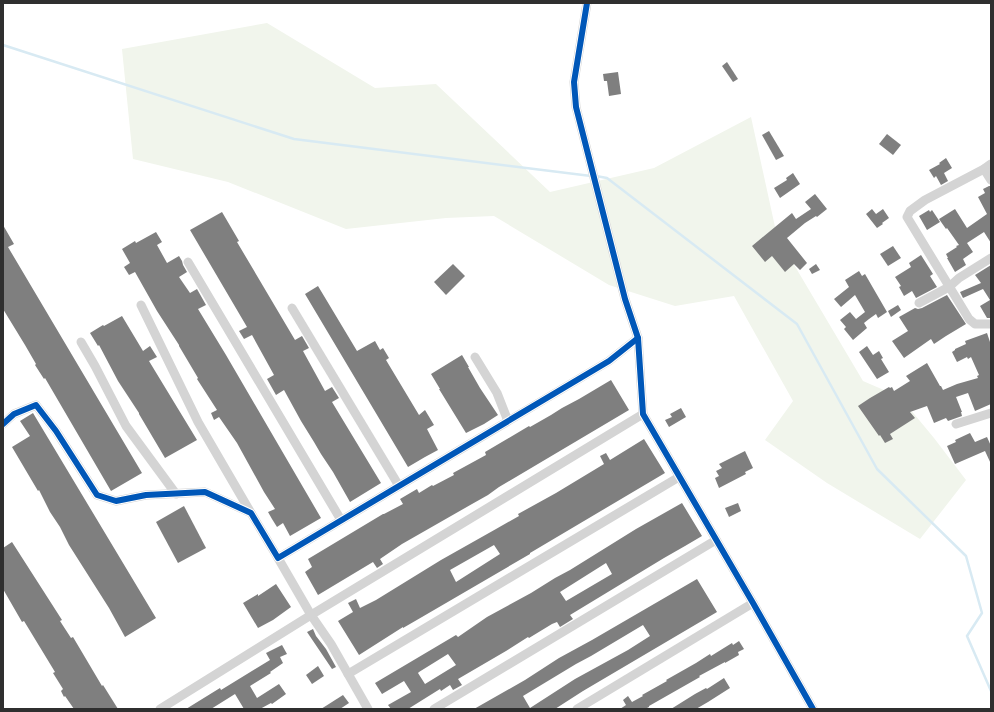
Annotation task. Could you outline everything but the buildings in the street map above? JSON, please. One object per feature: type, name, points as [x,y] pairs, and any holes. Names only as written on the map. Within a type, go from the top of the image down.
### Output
[{"type":"street","points":[[587,3],[574,82],[576,107],[625,299],[638,338],[642,414],[753,603],[813,709]]},
{"type":"street","points":[[991,180],[987,166],[925,200],[910,211],[907,217],[969,319],[975,324],[991,324]]},
{"type":"street","points":[[919,303],[949,286],[991,258]]},
{"type":"street","points":[[188,262],[341,520]]},
{"type":"street","points":[[141,305],[198,422],[311,615],[331,644],[368,709]]},
{"type":"street","points":[[292,308],[399,486]]},
{"type":"street","points":[[278,558],[609,361],[638,338]]},
{"type":"street","points":[[81,342],[126,426],[176,494]]},
{"type":"street","points":[[475,357],[497,393],[508,421]]},
{"type":"street","points":[[3,424],[14,414],[36,405],[56,432],[97,495],[116,501],[146,495],[205,492],[251,513]]},
{"type":"street","points":[[956,424],[991,413]]},
{"type":"street","points":[[160,709],[311,615],[642,414]]},
{"type":"street","points":[[348,674],[679,477]]},
{"type":"street","points":[[434,709],[716,540]]},
{"type":"street","points":[[577,709],[753,603]]},
{"type":"shaded area","points":[[267,23],[375,88],[436,84],[550,192],[654,168],[751,117],[777,236],[863,381],[900,397],[966,480],[920,539],[827,483],[765,440],[793,401],[734,296],[675,306],[609,285],[494,216],[446,218],[346,229],[228,182],[133,159],[122,49]]},
{"type":"waterway","points":[[3,45],[294,139],[591,176]]},
{"type":"waterway","points":[[596,176],[607,178],[797,324],[877,469],[966,556],[982,613],[967,636],[991,691]]},
{"type":"cycle path","points":[[587,3],[574,82],[576,107],[625,299],[638,338],[643,414],[813,709]]},
{"type":"cycle path","points":[[3,424],[14,414],[36,405],[56,431],[97,495],[116,501],[146,495],[205,492],[251,513],[278,558],[609,361],[638,338]]}]
